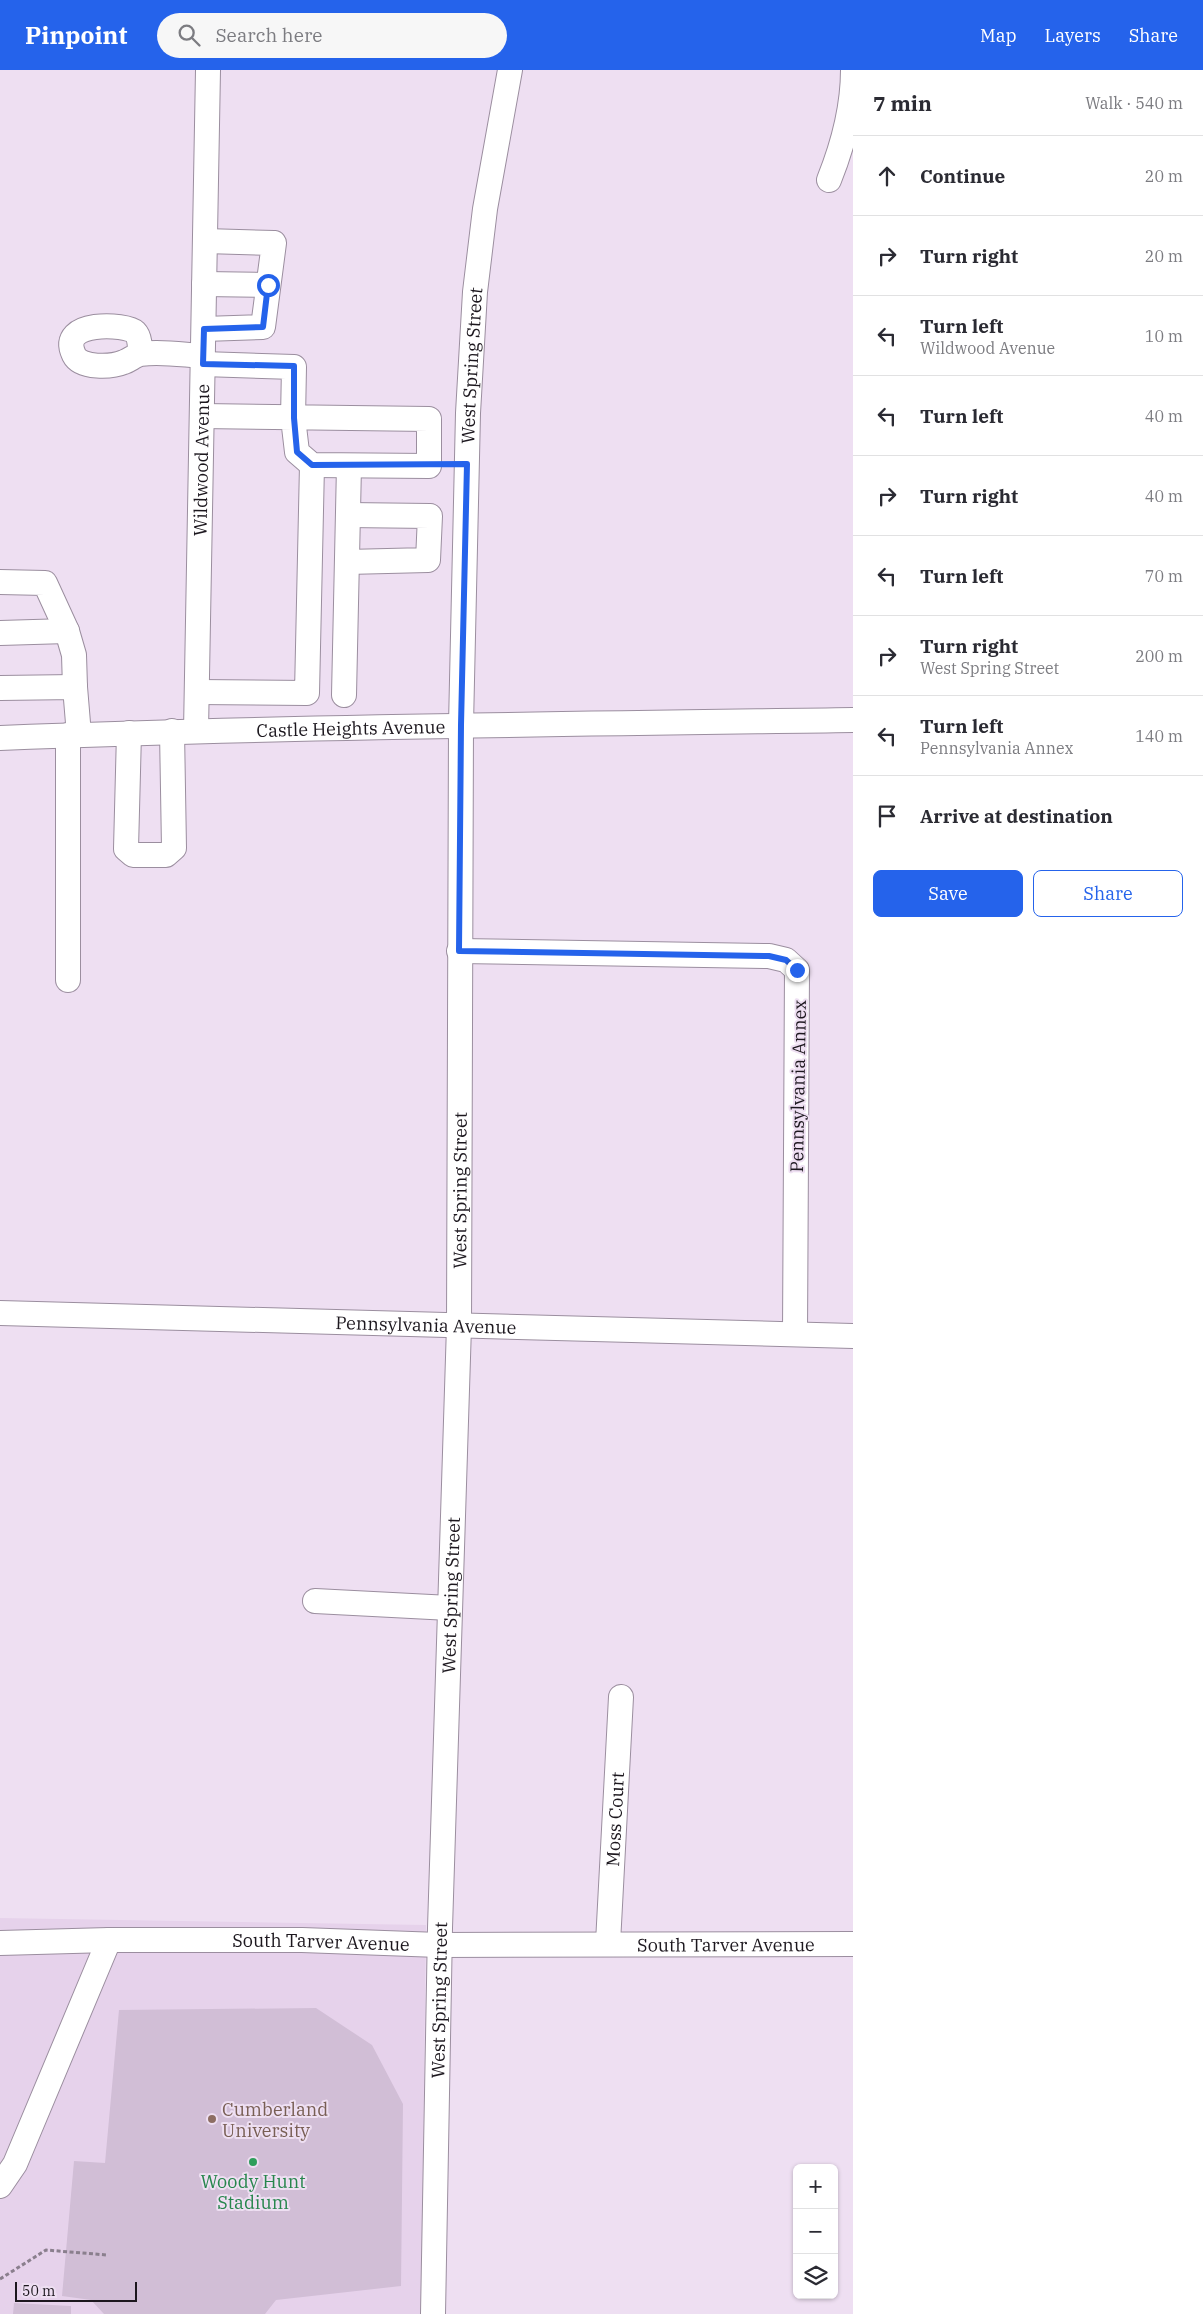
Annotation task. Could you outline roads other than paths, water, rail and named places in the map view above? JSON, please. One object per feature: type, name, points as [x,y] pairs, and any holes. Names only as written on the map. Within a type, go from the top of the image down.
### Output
[{"type":"street","name":"Wildwood Avenue","points":[[196,731],[208,70]]},
{"type":"street","name":"West Spring Street","points":[[433,2314],[439,1944],[459,1326],[461,725],[467,464],[475,292],[485,209],[510,70]]},
{"type":"street","points":[[830,180],[843,144],[853,76],[852,70]]},
{"type":"street","points":[[204,329],[263,327],[274,243],[205,241]]},
{"type":"street","points":[[204,284],[268,285]]},
{"type":"street","points":[[140,354],[294,366],[294,418],[297,452],[312,465],[430,466],[467,464]]},
{"type":"street","points":[[202,416],[429,419],[430,466]]},
{"type":"street","points":[[308,728],[307,693],[312,465]]},
{"type":"street","points":[[344,695],[349,466]]},
{"type":"street","points":[[347,562],[428,560],[430,516],[348,516]]},
{"type":"street","points":[[0,582],[45,583],[67,632],[74,655],[75,687],[68,980]]},
{"type":"street","points":[[0,633],[67,632]]},
{"type":"street","points":[[0,688],[75,687]]},
{"type":"street","points":[[197,692],[307,693]]},
{"type":"street","name":"Castle Heights Avenue","points":[[0,738],[308,728],[853,720]]},
{"type":"street","points":[[130,733],[126,849],[134,855],[166,856],[174,848],[172,731]]},
{"type":"street","name":"Pennsylvania Annex","points":[[459,951],[769,956],[786,960],[797,970],[795,1334]]},
{"type":"street","name":"Pennsylvania Avenue","points":[[0,1313],[853,1336]]},
{"type":"street","points":[[315,1601],[450,1608]]},
{"type":"street","name":"Moss Court","points":[[608,1943],[621,1697]]},
{"type":"street","points":[[0,2186],[15,2164],[109,1940]]},
{"type":"street","name":"South Tarver Avenue","points":[[0,1943],[109,1940],[302,1940],[439,1944],[853,1944]]},
{"type":"place","name":"Cumberland University","points":[[212,2119]]},
{"type":"place","name":"Woody Hunt Stadium","points":[[253,2162]]}]
